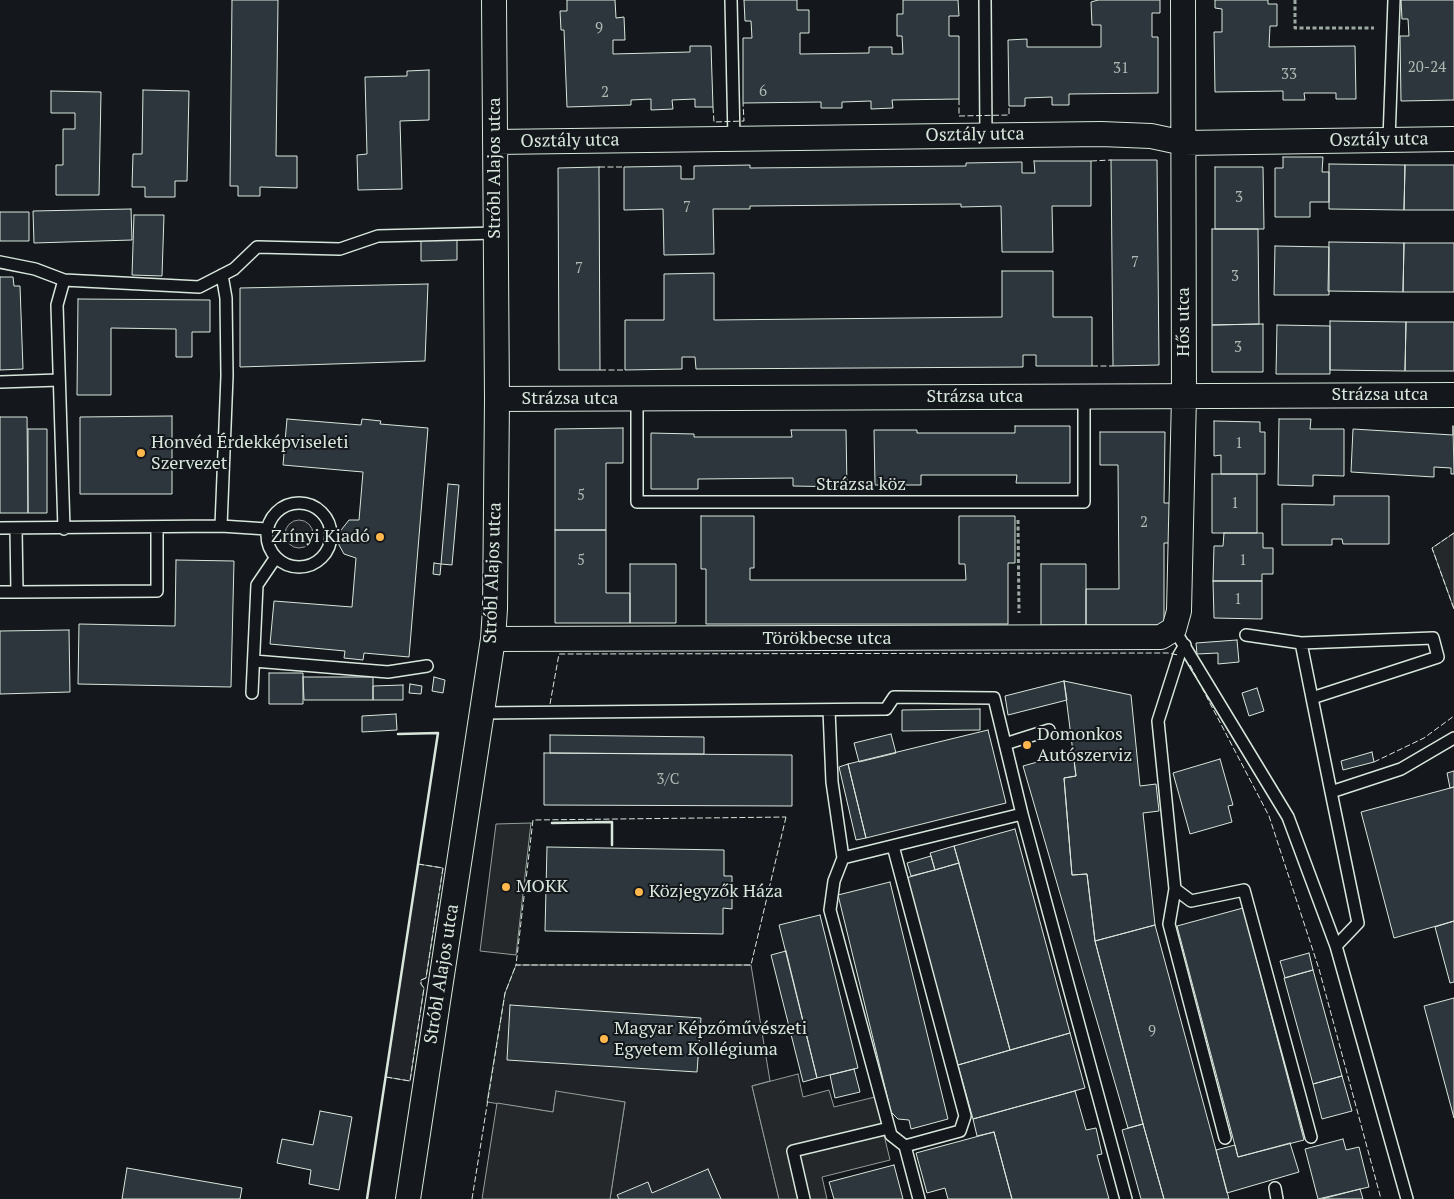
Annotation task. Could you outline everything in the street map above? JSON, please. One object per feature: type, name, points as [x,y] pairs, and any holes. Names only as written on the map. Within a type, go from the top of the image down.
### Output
[{"type":"street","name":"Stróbl Alajos utca","points":[[408,1199],[495,609],[494,0]]},
{"type":"street","name":"Hős utca","points":[[1173,637],[1179,611],[1184,396],[1184,0]]},
{"type":"street","name":"Osztály utca","points":[[495,142],[986,135],[1151,136],[1184,142],[1454,139]]},
{"type":"street","name":"Strázsa utca","points":[[496,399],[1454,395]]},
{"type":"street","name":"Törökbecse utca","points":[[492,639],[1019,639],[1173,637]]},
{"type":"lane","points":[[731,0],[734,139]]},
{"type":"lane","points":[[985,0],[986,135]]},
{"type":"lane","points":[[1389,140],[1394,0]]},
{"type":"lane","points":[[0,262],[34,269],[64,280],[199,287],[234,269],[256,247],[340,249],[378,236],[495,233]]},
{"type":"lane","points":[[221,526],[227,376],[226,298],[222,275]]},
{"type":"lane","points":[[64,280],[57,305],[64,529]]},
{"type":"lane","points":[[0,382],[59,380]]},
{"type":"lane","name":"Strázsa köz","points":[[638,399],[637,502],[1084,502],[1084,397]]},
{"type":"lane","points":[[301,503],[316,508],[327,518],[331,533],[328,549],[318,560],[304,567],[289,566],[276,558],[268,544],[267,529],[274,515],[286,506],[301,503]]},
{"type":"lane","points":[[0,528],[64,529],[221,526],[267,529]]},
{"type":"lane","points":[[0,592],[157,591],[157,527]]},
{"type":"lane","points":[[16,528],[17,592]]},
{"type":"lane","points":[[252,693],[257,585],[276,558]]},
{"type":"lane","points":[[1246,635],[1301,643],[1433,638],[1438,657],[1312,698]]},
{"type":"lane","points":[[1173,637],[1179,655],[1158,721],[1175,889],[1169,924],[1225,1138]]},
{"type":"lane","points":[[1173,637],[1288,816],[1336,946],[1407,1199]]},
{"type":"lane","points":[[1301,643],[1358,923],[1336,946]]},
{"type":"lane","points":[[254,661],[388,672],[427,666]]},
{"type":"lane","points":[[481,713],[886,709],[894,697],[994,698],[1022,814],[1126,1199]]},
{"type":"lane","points":[[829,710],[832,782],[843,858],[834,881],[830,910],[891,1135],[906,1146],[919,1199]]},
{"type":"lane","points":[[1005,744],[1049,730]]},
{"type":"lane","points":[[1331,792],[1401,770],[1454,738]]},
{"type":"lane","points":[[843,858],[1022,814]]},
{"type":"lane","points":[[893,846],[964,1116],[960,1131],[906,1146]]},
{"type":"lane","points":[[1175,889],[1191,901],[1244,890],[1311,1137]]},
{"type":"lane","points":[[804,1199],[792,1151],[889,1128]]},
{"type":"path","points":[[1294,0],[1295,28],[1394,28]]},
{"type":"path","points":[[1018,502],[1019,639]]},
{"type":"shaded area","points":[[299,520],[309,524],[313,534],[309,544],[299,548],[289,544],[285,534],[289,524]]},
{"type":"shaded area","points":[[1454,533],[1454,609],[1432,548]]},
{"type":"shaded area","name":"MOKK","points":[[531,823],[516,955],[480,951],[496,824]]},
{"type":"shaded area","points":[[418,864],[443,868],[426,978],[421,980],[424,988],[410,1081],[386,1077]]},
{"type":"shaded area","points":[[516,965],[751,965],[770,1081],[752,1086],[779,1199],[610,1199],[625,1102],[556,1092],[553,1112],[487,1102],[505,993]]},
{"type":"shaded area","points":[[798,1074],[803,1097],[829,1090],[834,1107],[875,1097],[890,1160],[822,1177],[827,1199],[779,1199],[752,1086]]},
{"type":"shaded area","points":[[556,1091],[625,1102],[610,1199],[482,1199],[497,1103],[553,1112]]},
{"type":"building","points":[[232,0],[278,0],[276,156],[297,156],[297,188],[260,187],[260,196],[238,196],[238,186],[230,186]]},
{"type":"building","points":[[567,0],[615,0],[616,18],[624,17],[625,40],[613,40],[613,54],[690,52],[690,46],[711,46],[713,107],[695,107],[695,99],[672,100],[673,109],[651,110],[651,99],[631,100],[631,105],[567,107],[564,30],[561,30],[560,11],[567,11]]},
{"type":"building","points":[[744,0],[797,0],[797,10],[809,10],[809,33],[800,33],[800,54],[869,53],[869,47],[892,47],[892,54],[903,54],[902,36],[897,36],[897,14],[903,14],[903,0],[958,0],[959,16],[949,16],[949,36],[959,36],[959,99],[892,100],[893,108],[871,109],[871,101],[842,102],[842,108],[821,108],[821,102],[743,103],[743,38],[752,38],[751,21],[745,21]]},
{"type":"building","points":[[1098,0],[1160,0],[1160,13],[1152,13],[1152,37],[1158,37],[1158,93],[1069,94],[1069,105],[1052,105],[1052,97],[1025,98],[1025,106],[1009,106],[1008,40],[1027,39],[1027,47],[1101,47],[1101,25],[1092,25],[1091,2]]},
{"type":"building","points":[[1215,0],[1268,0],[1268,4],[1277,4],[1277,26],[1270,26],[1269,47],[1355,46],[1356,99],[1336,99],[1336,93],[1304,93],[1305,100],[1283,100],[1283,91],[1215,92],[1214,32],[1222,32],[1222,9],[1215,8]]},
{"type":"building","points":[[1401,0],[1454,0],[1454,100],[1401,101],[1400,36],[1409,36],[1408,19],[1402,19]]},
{"type":"building","points":[[429,70],[429,120],[400,121],[402,189],[358,190],[357,155],[367,154],[365,77],[407,76],[407,71]]},
{"type":"building","points":[[143,90],[189,91],[187,181],[175,181],[175,197],[145,197],[145,187],[132,187],[133,154],[142,154]]},
{"type":"building","points":[[51,91],[101,92],[99,195],[56,195],[56,165],[63,165],[63,129],[75,129],[75,113],[51,113]]},
{"type":"building","points":[[1283,157],[1323,157],[1322,172],[1329,172],[1329,202],[1310,202],[1310,217],[1275,217],[1275,168],[1283,168]]},
{"type":"building","points":[[1111,160],[1157,160],[1159,365],[1113,366]]},
{"type":"building","points":[[1034,161],[1091,161],[1091,206],[1052,206],[1053,252],[1002,252],[1001,206],[961,207],[961,204],[750,206],[750,209],[713,209],[714,254],[664,255],[663,209],[624,210],[624,167],[681,166],[681,179],[694,179],[694,166],[750,165],[750,168],[966,166],[966,163],[1022,162],[1022,173],[1035,173]]},
{"type":"building","points":[[1329,164],[1405,165],[1404,210],[1329,209]]},
{"type":"building","points":[[1405,165],[1454,165],[1454,210],[1404,210]]},
{"type":"building","points":[[599,167],[600,370],[559,370],[558,168]]},
{"type":"building","points":[[1215,167],[1263,167],[1264,229],[1215,229]]},
{"type":"building","points":[[131,209],[132,240],[34,243],[33,211]]},
{"type":"building","points":[[0,212],[29,212],[29,241],[0,241]]},
{"type":"building","points":[[134,215],[164,215],[162,276],[132,275]]},
{"type":"building","points":[[1212,229],[1258,229],[1259,324],[1212,325]]},
{"type":"building","points":[[421,240],[457,240],[457,260],[421,261]]},
{"type":"building","points":[[1329,242],[1404,243],[1403,292],[1328,291]]},
{"type":"building","points":[[1404,243],[1454,243],[1454,292],[1403,292]]},
{"type":"building","points":[[1275,246],[1329,247],[1329,295],[1274,295]]},
{"type":"building","points":[[1002,271],[1053,271],[1053,317],[1092,317],[1092,366],[1036,366],[1036,355],[1023,355],[1023,367],[696,369],[695,357],[682,357],[682,369],[625,370],[625,320],[664,320],[664,274],[714,273],[714,320],[1002,317]]},
{"type":"building","points":[[0,277],[13,277],[14,286],[20,286],[23,369],[0,370]]},
{"type":"building","points":[[428,284],[425,361],[240,367],[240,288]]},
{"type":"building","points":[[78,299],[210,300],[210,332],[192,332],[192,357],[176,357],[176,329],[111,328],[111,395],[77,395]]},
{"type":"building","points":[[1330,321],[1406,322],[1405,371],[1330,370]]},
{"type":"building","points":[[1406,322],[1454,322],[1454,371],[1405,371]]},
{"type":"building","points":[[1263,324],[1263,372],[1212,372],[1212,325]]},
{"type":"building","points":[[1277,325],[1330,326],[1330,374],[1276,374]]},
{"type":"building","points":[[172,416],[172,494],[80,494],[80,417]]},
{"type":"building","points":[[0,417],[27,417],[28,513],[0,513]]},
{"type":"building","points":[[287,419],[361,425],[362,419],[381,421],[380,424],[428,428],[409,657],[364,653],[363,660],[344,658],[345,651],[270,644],[274,601],[352,607],[356,558],[344,554],[339,545],[338,534],[349,520],[359,520],[363,472],[283,465]]},
{"type":"building","points":[[1279,419],[1311,419],[1310,429],[1344,429],[1344,476],[1313,475],[1313,486],[1278,485]]},
{"type":"building","points":[[1214,421],[1260,422],[1260,432],[1265,432],[1265,474],[1221,474],[1221,455],[1214,456]]},
{"type":"building","points":[[1015,426],[1070,426],[1070,483],[1016,483],[1017,475],[921,475],[921,485],[875,485],[874,430],[917,430],[917,433],[1015,433]]},
{"type":"building","points":[[1453,426],[1454,474],[1451,474],[1451,468],[1434,467],[1434,477],[1351,472],[1353,429],[1453,435]]},
{"type":"building","points":[[623,428],[623,463],[606,463],[606,530],[555,530],[555,429]]},
{"type":"building","points":[[28,429],[47,429],[47,513],[28,513]]},
{"type":"building","points":[[791,430],[846,430],[847,487],[793,486],[793,478],[698,479],[698,489],[651,489],[651,433],[694,434],[694,437],[792,437]]},
{"type":"building","points":[[1100,432],[1165,432],[1164,503],[1170,503],[1170,543],[1164,543],[1164,625],[1086,625],[1086,589],[1119,589],[1118,465],[1100,465]]},
{"type":"building","points":[[1212,474],[1257,474],[1257,533],[1212,533]]},
{"type":"building","points":[[448,484],[459,485],[452,565],[441,564]]},
{"type":"building","points":[[1334,496],[1389,496],[1389,544],[1343,544],[1342,539],[1332,539],[1332,545],[1282,545],[1282,504],[1334,505]]},
{"type":"building","points":[[701,516],[754,516],[754,568],[750,568],[750,580],[966,580],[965,564],[959,564],[959,516],[1015,516],[1015,563],[1008,563],[1008,624],[706,624],[706,569],[701,569]]},
{"type":"building","points":[[555,530],[606,530],[606,593],[630,593],[630,623],[555,623]]},
{"type":"building","points":[[1224,533],[1263,533],[1263,548],[1273,548],[1273,574],[1262,574],[1262,581],[1213,581],[1214,546],[1223,546]]},
{"type":"building","points":[[176,560],[234,561],[231,687],[78,684],[79,624],[175,626]]},
{"type":"building","points":[[434,563],[441,564],[440,575],[433,574]]},
{"type":"building","points":[[630,564],[676,564],[676,623],[630,623]]},
{"type":"building","points":[[1041,564],[1086,564],[1086,625],[1041,625]]},
{"type":"building","points":[[1213,581],[1262,581],[1262,619],[1214,618]]},
{"type":"building","points":[[69,630],[70,692],[0,694],[0,631]]},
{"type":"building","points":[[1237,640],[1239,662],[1218,664],[1218,653],[1197,654],[1196,643]]},
{"type":"building","points":[[269,673],[303,673],[303,704],[269,704]]},
{"type":"building","points":[[303,677],[373,677],[373,700],[304,700]]},
{"type":"building","points":[[434,677],[445,680],[443,693],[432,691]]},
{"type":"building","points":[[1064,681],[1131,695],[1140,786],[1156,784],[1159,811],[1143,813],[1155,925],[1095,941],[1087,874],[1072,875],[1064,778],[1076,776]]},
{"type":"building","points":[[1064,681],[1067,700],[1008,715],[1005,696]]},
{"type":"building","points":[[410,684],[422,686],[421,694],[409,693]]},
{"type":"building","points":[[403,685],[403,700],[373,700],[373,686]]},
{"type":"building","points":[[1257,688],[1264,711],[1249,716],[1242,693]]},
{"type":"building","points":[[980,709],[980,730],[902,731],[902,710]]},
{"type":"building","points":[[396,714],[397,730],[362,732],[362,716]]},
{"type":"building","points":[[988,730],[1006,803],[866,838],[848,764]]},
{"type":"building","points":[[891,734],[896,753],[859,762],[854,743]]},
{"type":"building","points":[[550,735],[704,737],[704,754],[550,753]]},
{"type":"building","points":[[1073,752],[1076,776],[1064,778],[1072,875],[1087,874],[1095,941],[1143,1124],[1128,1128],[1023,766]]},
{"type":"building","points":[[1372,752],[1374,762],[1343,770],[1341,761]]},
{"type":"building","points":[[544,753],[792,755],[792,806],[544,805]]},
{"type":"building","points":[[1220,759],[1233,805],[1228,806],[1232,822],[1190,834],[1173,773]]},
{"type":"building","points":[[848,764],[866,838],[856,840],[839,767]]},
{"type":"building","points":[[1454,771],[1454,787],[1450,788],[1447,773]]},
{"type":"building","points":[[1454,787],[1454,921],[1394,938],[1361,812]]},
{"type":"building","points":[[1015,829],[1070,1033],[1010,1050],[954,846]]},
{"type":"building","points":[[954,846],[959,863],[935,870],[930,853]]},
{"type":"building","name":"Közjegyzők Háza","points":[[547,847],[724,850],[724,876],[732,876],[732,909],[723,908],[723,934],[545,931]]},
{"type":"building","points":[[931,856],[935,870],[911,876],[907,863]]},
{"type":"building","points":[[959,863],[1010,1050],[958,1065],[906,878]]},
{"type":"building","points":[[890,882],[948,1119],[911,1129],[909,1120],[898,1119],[891,1112],[838,895]]},
{"type":"building","points":[[1243,908],[1304,1140],[1238,1157],[1177,926]]},
{"type":"building","points":[[820,915],[858,1068],[817,1078],[779,925]]},
{"type":"building","points":[[1454,921],[1454,982],[1450,983],[1435,927]]},
{"type":"building","points":[[1155,925],[1229,1199],[1164,1199],[1143,1124],[1095,941]]},
{"type":"building","points":[[786,951],[817,1078],[803,1082],[771,955]]},
{"type":"building","points":[[1309,953],[1313,970],[1285,978],[1280,961]]},
{"type":"building","points":[[1313,970],[1342,1076],[1313,1084],[1284,978]]},
{"type":"building","points":[[1454,998],[1454,1118],[1424,1006]]},
{"type":"building","name":"Magyar Képzőművészeti Egyetem Kollégiuma","points":[[510,1005],[701,1018],[697,1072],[507,1060]]},
{"type":"building","points":[[1070,1033],[1085,1088],[973,1119],[958,1065]]},
{"type":"building","points":[[854,1069],[860,1092],[835,1098],[830,1075]]},
{"type":"building","points":[[1342,1076],[1352,1111],[1322,1119],[1313,1084]]},
{"type":"building","points":[[1075,1091],[1086,1130],[1096,1128],[1102,1154],[1097,1155],[1109,1199],[1012,1199],[994,1132],[977,1136],[973,1119]]},
{"type":"building","points":[[320,1111],[352,1117],[339,1190],[309,1184],[311,1170],[277,1163],[282,1139],[313,1145]]},
{"type":"building","points":[[1143,1124],[1164,1199],[1141,1199],[1122,1130]]},
{"type":"building","points":[[994,1132],[1012,1199],[948,1199],[945,1188],[927,1193],[916,1153]]},
{"type":"building","points":[[1343,1139],[1346,1150],[1359,1147],[1369,1187],[1318,1199],[1305,1149]]},
{"type":"building","points":[[1290,1143],[1299,1172],[1227,1193],[1216,1150],[1235,1145],[1238,1157]]},
{"type":"building","points":[[894,1165],[903,1199],[834,1199],[829,1182]]},
{"type":"building","points":[[127,1168],[242,1188],[240,1199],[122,1199]]},
{"type":"building","points":[[708,1169],[721,1199],[619,1199],[617,1195],[648,1182],[652,1193]]},
{"type":"building","points":[[1360,1189],[1363,1199],[1322,1199]]},
{"type":"fence","points":[[959,99],[959,116],[1009,115],[1009,106]]},
{"type":"fence","points":[[713,107],[714,122],[744,121],[743,103]]},
{"type":"fence","points":[[1091,161],[1111,160]]},
{"type":"fence","points":[[599,167],[624,167]]},
{"type":"fence","points":[[1092,366],[1113,366]]},
{"type":"fence","points":[[600,370],[625,370]]},
{"type":"fence","points":[[1454,533],[1432,548],[1454,609]]},
{"type":"fence","points":[[550,704],[559,654],[1168,653],[1178,655]]},
{"type":"fence","points":[[1190,665],[1269,816],[1319,969],[1381,1199]]},
{"type":"fence","points":[[1374,762],[1424,738],[1454,716]]},
{"type":"fence","points":[[786,817],[751,965],[516,965],[533,820],[786,817]]},
{"type":"fence","points":[[386,1077],[410,1081],[424,988],[421,980],[426,978],[443,868],[418,864]]},
{"type":"fence","points":[[472,1199],[505,993],[516,965]]},
{"type":"wall","points":[[367,1199],[438,733],[398,734]]},
{"type":"wall","points":[[552,823],[612,822],[612,845]]},
{"type":"place","name":"Honvéd Érdekképviseleti Szervezet","points":[[141,453]]},
{"type":"place","name":"Zrínyi Kiadó","points":[[380,537]]},
{"type":"place","name":"Domonkos Autószerviz","points":[[1027,745]]},
{"type":"place","name":"MOKK","points":[[506,887]]},
{"type":"place","name":"Közjegyzők Háza","points":[[639,892]]},
{"type":"place","name":"Magyar Képzőművészeti Egyetem Kollégiuma","points":[[604,1039]]}]
